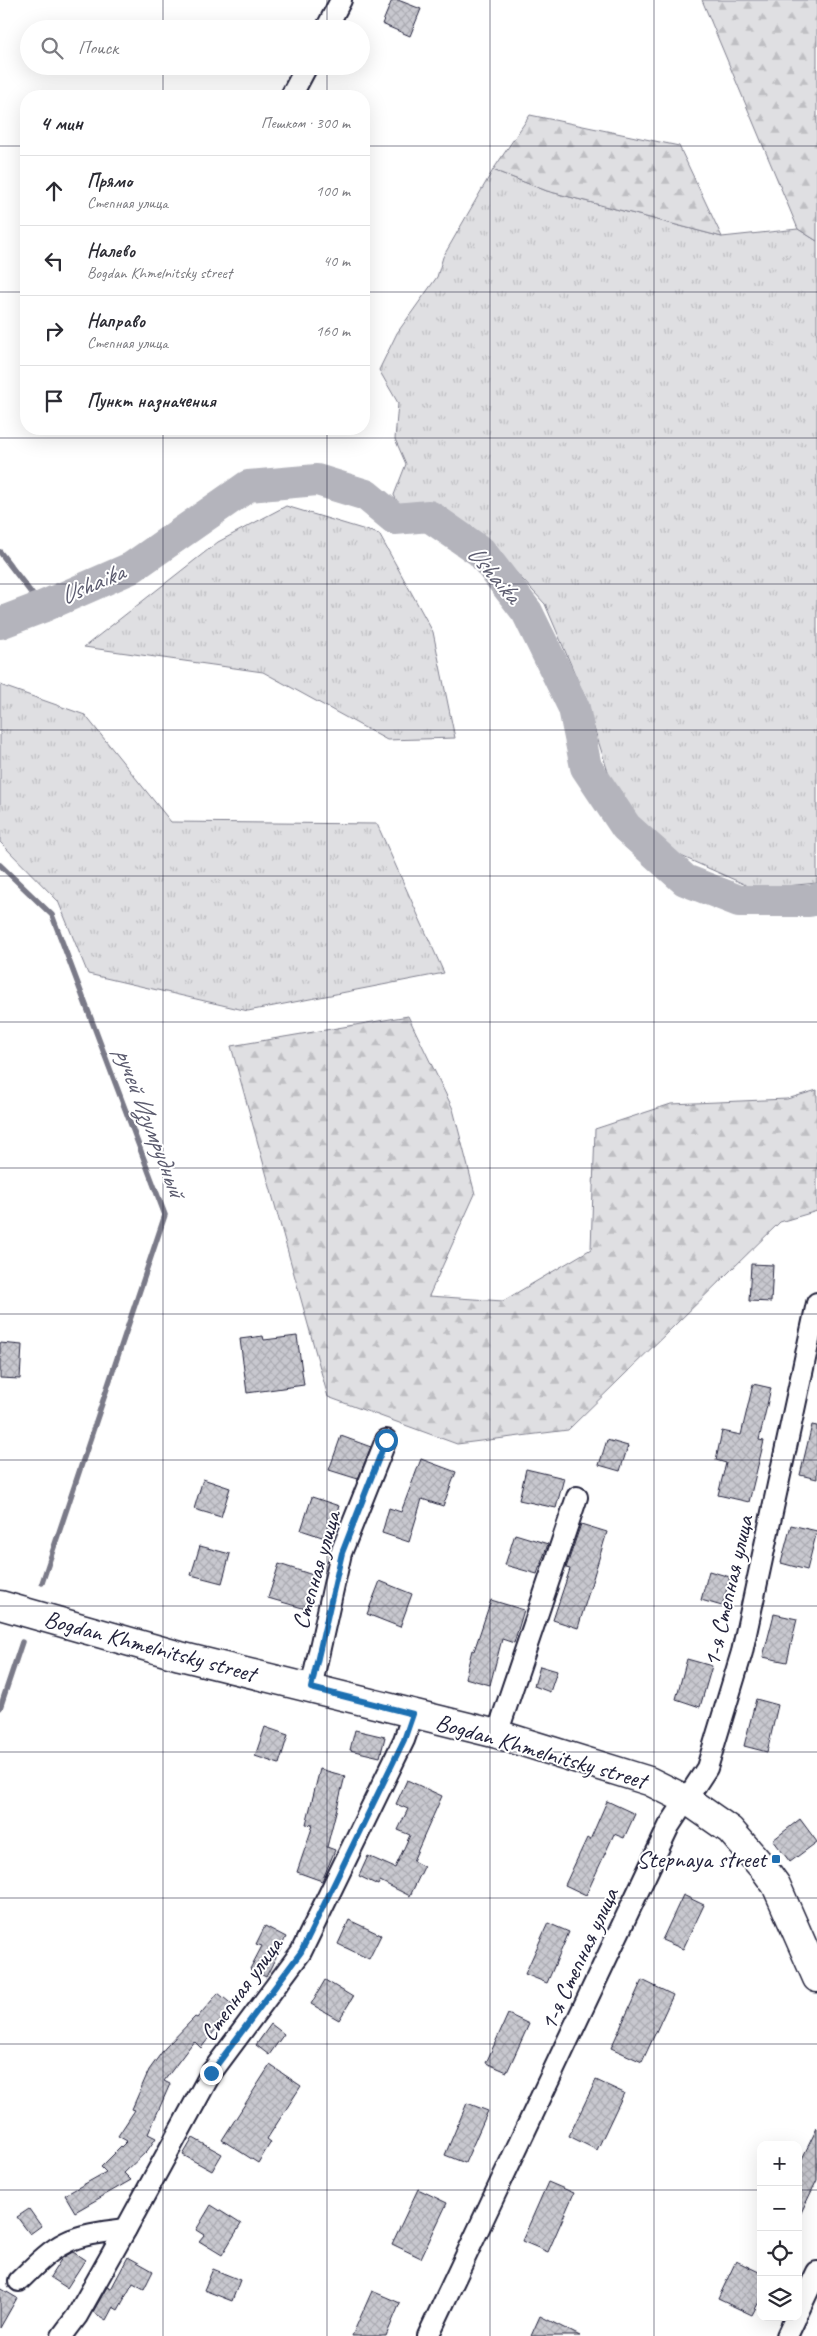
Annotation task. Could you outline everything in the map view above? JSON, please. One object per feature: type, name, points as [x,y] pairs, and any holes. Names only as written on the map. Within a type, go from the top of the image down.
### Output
[{"type":"street","points":[[331,20],[341,0]]},
{"type":"street","points":[[294,90],[302,75]]},
{"type":"street","name":"1-я Степная улица","points":[[428,2336],[669,1826],[708,1768],[742,1652],[817,1303]]},
{"type":"street","name":"Степная улица","points":[[311,1688],[342,1553],[386,1440]]},
{"type":"street","points":[[498,1734],[577,1497]]},
{"type":"street","name":"Bogdan Khmelnitsky street","points":[[0,1605],[180,1656],[498,1734],[648,1781],[687,1800],[730,1830],[766,1870],[780,1893],[817,1978]]},
{"type":"street","name":"Степная улица","points":[[62,2336],[77,2316],[211,2073],[301,1952],[404,1740],[413,1714]]},
{"type":"street","points":[[19,2281],[46,2253],[70,2238],[90,2233],[126,2229]]},
{"type":"street","points":[[802,2304],[817,2272]]},
{"type":"street","points":[[787,2336],[794,2321]]},
{"type":"green space","points":[[702,0],[817,0],[817,241],[798,229]]},
{"type":"green space","points":[[530,115],[679,146],[722,237],[547,191],[493,170]]},
{"type":"green space","points":[[493,170],[547,191],[722,237],[798,229],[817,241],[817,883],[755,889],[681,856],[647,832],[614,791],[583,693],[545,604],[488,542],[442,506],[401,510],[394,495],[406,464],[395,439],[398,403],[379,370],[397,333],[437,277],[443,257]]},
{"type":"green space","points":[[286,506],[379,534],[433,632],[455,738],[387,740],[263,672],[84,647],[218,542]]},
{"type":"green space","points":[[0,685],[85,715],[171,822],[377,824],[444,973],[248,1011],[88,974],[58,901],[0,842]]},
{"type":"green space","points":[[408,1016],[453,1109],[475,1194],[429,1296],[503,1301],[591,1249],[595,1129],[671,1104],[787,1099],[817,1090],[817,1211],[780,1222],[568,1430],[457,1444],[328,1397],[231,1046]]},
{"type":"building","points":[[392,0],[398,0],[421,9],[410,36],[382,24]]},
{"type":"building","points":[[751,1264],[773,1265],[771,1302],[749,1301]]},
{"type":"building","points":[[263,1336],[264,1340],[297,1336],[304,1385],[247,1393],[240,1339]]},
{"type":"building","points":[[0,1343],[22,1345],[20,1379],[0,1378]]},
{"type":"building","points":[[753,1384],[771,1388],[759,1440],[764,1441],[749,1502],[718,1495],[726,1463],[716,1460],[722,1431],[741,1435]]},
{"type":"building","points":[[812,1425],[817,1426],[817,1479],[800,1475]]},
{"type":"building","points":[[341,1436],[371,1447],[358,1479],[329,1470]]},
{"type":"building","points":[[607,1440],[628,1446],[620,1471],[599,1465]]},
{"type":"building","points":[[421,1459],[456,1472],[443,1506],[422,1499],[409,1542],[382,1533],[389,1508],[401,1512]]},
{"type":"building","points":[[526,1469],[564,1478],[556,1508],[519,1500]]},
{"type":"building","points":[[203,1479],[230,1488],[221,1517],[194,1509]]},
{"type":"building","points":[[312,1497],[339,1506],[328,1539],[301,1530]]},
{"type":"building","points":[[581,1524],[607,1532],[578,1628],[553,1620],[570,1569],[566,1568]]},
{"type":"building","points":[[791,1525],[817,1531],[807,1570],[781,1563]]},
{"type":"building","points":[[515,1534],[548,1544],[537,1574],[505,1565]]},
{"type":"building","points":[[200,1546],[230,1554],[222,1583],[191,1575]]},
{"type":"building","points":[[279,1564],[316,1576],[306,1609],[268,1598]]},
{"type":"building","points":[[709,1571],[730,1577],[722,1606],[701,1600]]},
{"type":"building","points":[[380,1581],[412,1594],[400,1627],[367,1614]]},
{"type":"building","points":[[491,1600],[524,1610],[514,1643],[502,1639],[490,1685],[465,1678],[472,1650],[474,1651]]},
{"type":"building","points":[[774,1614],[797,1619],[787,1662],[763,1657]]},
{"type":"building","points":[[687,1659],[712,1666],[700,1707],[676,1699]]},
{"type":"building","points":[[540,1666],[557,1671],[550,1692],[534,1686]]},
{"type":"building","points":[[756,1699],[778,1705],[767,1752],[744,1746]]},
{"type":"building","points":[[265,1727],[288,1735],[279,1764],[255,1756]]},
{"type":"building","points":[[355,1730],[385,1737],[380,1757],[350,1750]]},
{"type":"building","points":[[320,1769],[345,1776],[327,1847],[335,1850],[322,1881],[297,1872],[313,1825],[306,1824]]},
{"type":"building","points":[[407,1780],[442,1796],[413,1861],[424,1867],[410,1896],[380,1881],[378,1885],[359,1876],[368,1856],[395,1868],[410,1835],[398,1830],[408,1809],[396,1804]]},
{"type":"building","points":[[607,1801],[635,1814],[624,1838],[614,1834],[586,1895],[565,1885],[587,1838],[590,1840]]},
{"type":"building","points":[[800,1819],[817,1842],[790,1862],[773,1840]]},
{"type":"building","points":[[683,1895],[704,1905],[683,1949],[662,1940]]},
{"type":"building","points":[[349,1920],[381,1935],[369,1959],[338,1944]]},
{"type":"building","points":[[548,1923],[569,1932],[547,1983],[525,1974]]},
{"type":"building","points":[[265,1926],[286,1937],[266,1977],[250,1969],[262,1946],[256,1944]]},
{"type":"building","points":[[325,1980],[353,1997],[339,2020],[311,2004]]},
{"type":"building","points":[[642,1980],[673,1995],[642,2062],[611,2048]]},
{"type":"building","points":[[218,1993],[234,2006],[201,2048],[194,2041],[164,2081],[170,2084],[148,2134],[156,2138],[147,2151],[124,2173],[131,2180],[75,2212],[65,2195],[106,2172],[101,2167],[127,2141],[118,2136],[135,2110],[132,2109],[149,2070],[165,2048],[195,2017],[197,2018]]},
{"type":"building","points":[[508,2014],[529,2024],[507,2072],[486,2063]]},
{"type":"building","points":[[271,2024],[284,2034],[269,2055],[256,2045]]},
{"type":"building","points":[[270,2065],[301,2086],[267,2139],[271,2142],[258,2163],[222,2140]]},
{"type":"building","points":[[596,2080],[624,2093],[597,2150],[569,2136]]},
{"type":"building","points":[[467,2103],[488,2111],[465,2163],[445,2155]]},
{"type":"building","points":[[817,2128],[817,2180],[802,2211],[802,2186],[802,2159]]},
{"type":"building","points":[[193,2138],[222,2154],[212,2171],[183,2155]]},
{"type":"building","points":[[548,2182],[574,2193],[548,2252],[522,2241]]},
{"type":"building","points":[[418,2189],[447,2203],[421,2258],[392,2244]]},
{"type":"building","points":[[211,2205],[241,2224],[222,2255],[199,2241],[204,2235],[196,2230]]},
{"type":"building","points":[[29,2209],[41,2226],[30,2234],[17,2217]]},
{"type":"building","points":[[73,2252],[85,2260],[67,2288],[50,2277],[62,2258]]},
{"type":"building","points":[[128,2257],[153,2271],[144,2289],[133,2283],[118,2310],[113,2307],[106,2320],[93,2312],[107,2287],[111,2289]]},
{"type":"building","points":[[736,2261],[757,2271],[757,2306],[752,2315],[718,2299]]},
{"type":"building","points":[[213,2269],[240,2280],[232,2301],[204,2290]]},
{"type":"building","points":[[0,2288],[17,2298],[0,2328]]},
{"type":"building","points":[[372,2291],[400,2303],[386,2336],[352,2336]]},
{"type":"building","points":[[540,2316],[580,2336],[531,2336]]},
{"type":"waterway","name":"Ushaika","points":[[0,623],[42,607],[131,568],[248,486],[317,480],[366,495],[395,519],[429,516],[481,552],[527,612],[574,708],[586,767],[626,827],[685,880],[739,901],[809,901],[817,899]]},
{"type":"waterway","points":[[0,552],[42,607]]},
{"type":"waterway","name":"ручей Изумрудный","points":[[0,865],[52,915],[165,1215],[42,1583]]},
{"type":"waterway","name":"ручей Изумрудный","points":[[0,1708],[22,1642]]},
{"type":"place","name":"Stepnaya street","points":[[776,1859]]},
{"type":"route","points":[[211,2073],[301,1952],[404,1740],[413,1714],[311,1688],[342,1553],[386,1440]]}]
